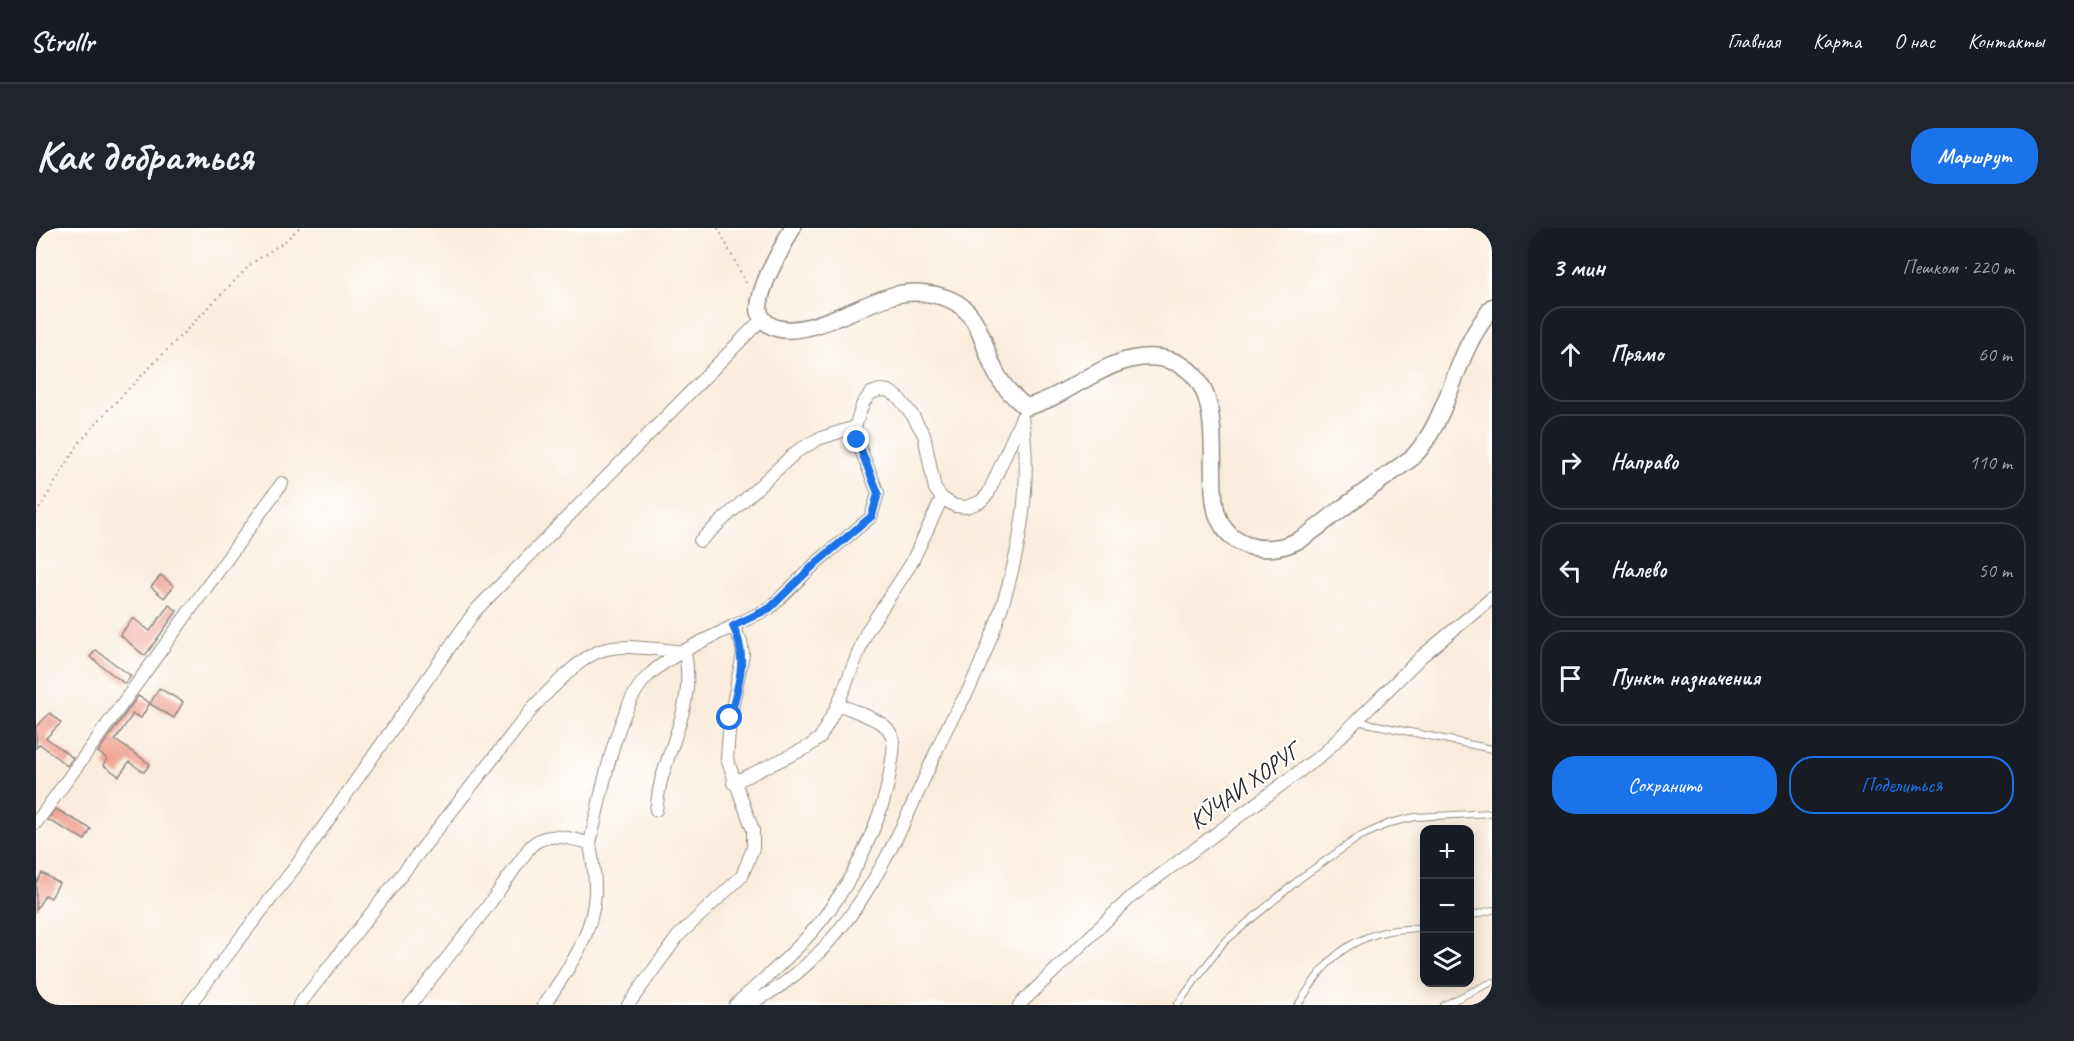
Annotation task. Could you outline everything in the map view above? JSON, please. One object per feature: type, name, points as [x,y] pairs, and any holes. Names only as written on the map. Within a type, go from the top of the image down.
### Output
[{"type":"street","points":[[747,1005],[789,978],[813,957],[855,910],[900,835],[946,729],[970,687],[993,630],[1014,558],[1027,467],[1024,412],[995,371],[979,327],[966,311],[950,300],[915,292],[899,294],[861,306],[804,330],[786,331],[773,328],[762,319],[759,309],[766,282],[792,228]]},
{"type":"street","points":[[544,1005],[568,969],[589,926],[595,891],[590,843],[613,754],[635,692],[658,667],[770,608],[816,563],[872,516],[878,493],[857,440],[855,427],[863,403],[871,393],[880,390],[889,391],[898,397],[924,435],[936,489],[942,498],[955,506],[966,507],[980,502],[988,494],[1024,412],[1103,369],[1131,359],[1157,358],[1174,361],[1187,368],[1197,379],[1208,405],[1214,445],[1215,503],[1219,521],[1246,546],[1266,550],[1300,539],[1413,457],[1427,442],[1437,425],[1470,341],[1492,306]]},
{"type":"street","points":[[189,1005],[303,856],[476,611],[762,319]]},
{"type":"street","points":[[700,541],[796,452],[818,439],[855,427]]},
{"type":"street","points":[[36,823],[282,483]]},
{"type":"street","points":[[733,783],[808,747],[820,738],[838,704],[870,625],[911,564],[942,498]]},
{"type":"street","name":"КӮЧАИ ХОРУГ","points":[[1019,1005],[1131,897],[1302,770],[1357,721],[1422,656],[1492,598]]},
{"type":"street","points":[[628,1005],[678,936],[742,876],[753,848],[753,830],[733,783],[727,759],[727,739],[743,654],[741,642],[733,626]]},
{"type":"street","points":[[299,1005],[536,704],[579,662],[594,651],[610,647],[629,646],[684,652]]},
{"type":"street","points":[[656,810],[662,776],[679,730],[689,684],[684,652]]},
{"type":"street","points":[[735,1005],[788,958],[822,923],[855,874],[877,820],[890,776],[894,744],[891,734],[886,726],[838,704]]},
{"type":"street","points":[[410,1005],[537,838],[548,835],[590,843]]},
{"type":"lane","points":[[1357,721],[1492,748]]},
{"type":"lane","points":[[1177,1005],[1223,943],[1302,877],[1359,837],[1390,823],[1415,817],[1492,813]]},
{"type":"lane","points":[[1474,915],[1492,910]]},
{"type":"lane","points":[[1298,1005],[1321,970],[1345,947],[1388,931],[1420,928]]},
{"type":"lane","points":[[1444,1005],[1472,989],[1492,982]]},
{"type":"path","points":[[36,514],[79,442],[108,410],[252,263],[284,242],[299,228]]},
{"type":"path","points":[[718,228],[748,287]]},
{"type":"building","points":[[161,575],[174,586],[164,598],[151,587]]},
{"type":"building","points":[[169,605],[177,611],[145,656],[120,635],[133,618],[150,631]]},
{"type":"building","points":[[96,650],[131,676],[125,684],[90,657]]},
{"type":"building","points":[[159,688],[183,702],[174,718],[150,704]]},
{"type":"building","points":[[138,696],[150,703],[141,718],[133,714],[115,740],[150,764],[144,772],[129,762],[119,776],[103,765],[107,759],[98,752]]},
{"type":"building","points":[[50,713],[61,723],[46,738],[73,758],[67,766],[40,744],[36,748],[36,727]]},
{"type":"building","points":[[56,809],[91,829],[85,840],[48,820]]},
{"type":"building","points":[[42,873],[59,883],[51,898],[45,895],[36,910],[36,883]]},
{"type":"route","points":[[730,718],[742,670],[743,654],[741,642],[733,626],[770,608],[816,563],[872,516],[877,504],[878,493],[857,440]]}]
